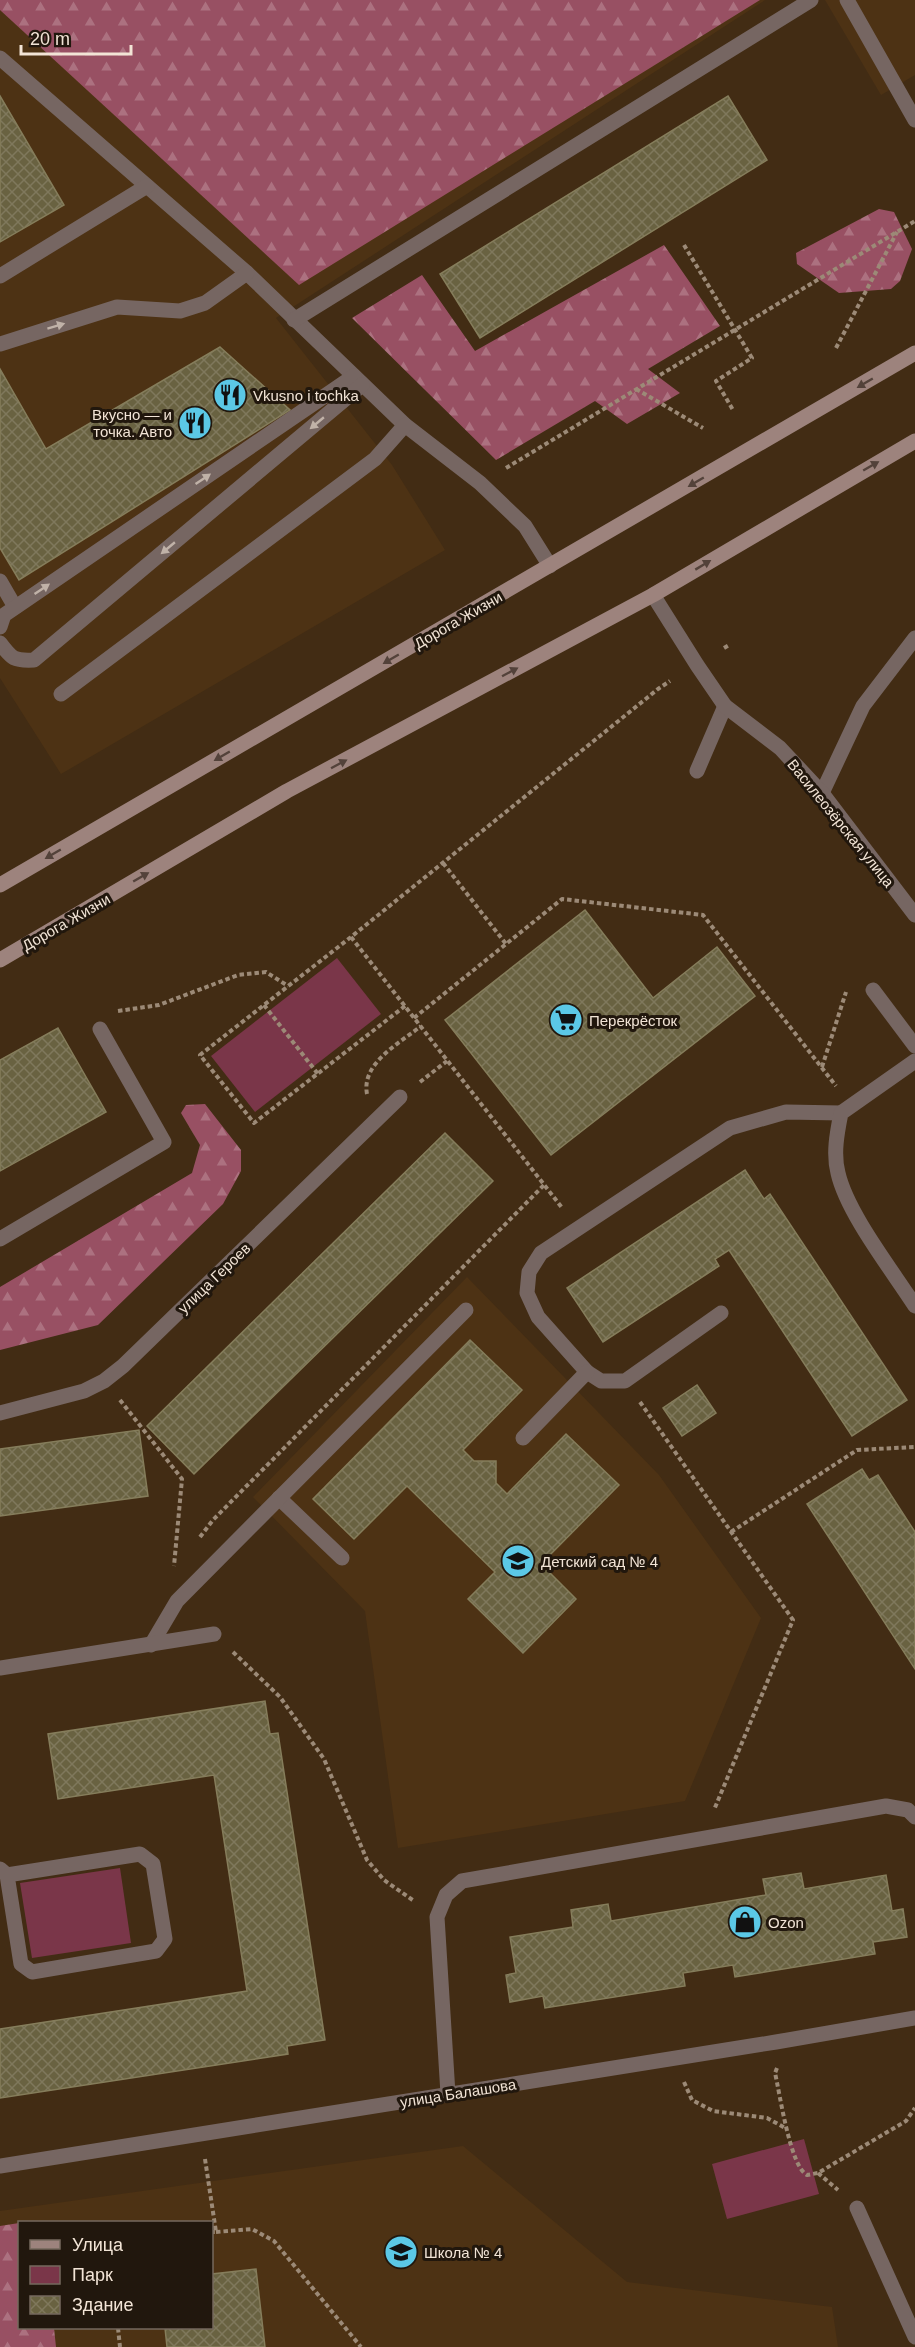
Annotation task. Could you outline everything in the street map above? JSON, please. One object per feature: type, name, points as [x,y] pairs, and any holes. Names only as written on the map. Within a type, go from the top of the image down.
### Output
[{"type":"main road","name":"Дорога Жизни","points":[[0,885],[915,353]]},
{"type":"main road","name":"Дорога Жизни","points":[[0,960],[287,791],[653,595],[915,441]]},
{"type":"street","points":[[294,320],[812,0]]},
{"type":"street","points":[[847,0],[915,120]]},
{"type":"street","points":[[0,58],[247,273],[405,425],[480,483],[525,526],[550,566]]},
{"type":"street","points":[[0,276],[147,186]]},
{"type":"street","points":[[0,344],[117,308],[180,310],[206,303],[247,273]]},
{"type":"street","points":[[0,627],[4,615],[15,607],[358,381]]},
{"type":"street","points":[[0,643],[9,655],[18,661],[34,660],[358,381]]},
{"type":"street","points":[[61,694],[375,459],[405,425]]},
{"type":"street","points":[[0,581],[15,607]]},
{"type":"street","name":"Василеозёрская улица","points":[[653,595],[725,706],[780,748],[822,793],[915,915]]},
{"type":"street","points":[[822,793],[863,706],[915,638]]},
{"type":"street","points":[[697,771],[725,706]]},
{"type":"street","points":[[873,990],[915,1046]]},
{"type":"street","points":[[0,1239],[164,1142],[100,1029]]},
{"type":"street","points":[[721,1313],[625,1381],[601,1381],[587,1372],[538,1317],[527,1293],[529,1272],[541,1253],[730,1128],[786,1112],[841,1113],[915,1061]]},
{"type":"street","name":"улица Героев","points":[[0,1413],[84,1391],[105,1381],[400,1097]]},
{"type":"street","points":[[841,1113],[835,1138],[837,1173],[853,1209],[915,1306]]},
{"type":"street","points":[[151,1645],[177,1601],[466,1310]]},
{"type":"street","points":[[523,1438],[587,1372]]},
{"type":"street","points":[[279,1498],[342,1558]]},
{"type":"street","points":[[0,1668],[214,1634]]},
{"type":"street","points":[[448,2094],[437,1917],[446,1895],[462,1881],[886,1806],[908,1810],[915,1817]]},
{"type":"street","points":[[140,1854],[153,1864],[165,1939],[156,1951],[32,1972],[21,1964],[4,1872],[140,1854]]},
{"type":"street","name":"улица Балашова","points":[[0,2166],[915,2018]]},
{"type":"street","points":[[857,2208],[915,2337]]},
{"type":"path","points":[[506,468],[915,221]]},
{"type":"path","points":[[836,348],[898,231]]},
{"type":"path","points":[[684,245],[752,358],[716,381],[733,410]]},
{"type":"path","points":[[636,389],[703,428]]},
{"type":"path","points":[[723,648],[729,645]]},
{"type":"path","points":[[405,1006],[254,1123],[200,1054],[351,937],[670,681]]},
{"type":"path","points":[[443,863],[506,944]]},
{"type":"path","points":[[414,1018],[562,899],[703,915],[836,1085],[841,1113]]},
{"type":"path","points":[[351,937],[578,1229]]},
{"type":"path","points":[[114,1013],[123,1009],[159,1005],[238,975],[266,972],[288,986]]},
{"type":"path","points":[[264,1005],[318,1074]]},
{"type":"path","points":[[822,1067],[837,1020]]},
{"type":"path","points":[[374,1063],[421,1026]]},
{"type":"path","points":[[400,1097],[447,1061]]},
{"type":"path","points":[[194,1545],[213,1520],[544,1185]]},
{"type":"path","points":[[105,1381],[182,1479],[174,1569],[181,1561]]},
{"type":"path","points":[[625,1381],[793,1620],[702,1838]]},
{"type":"path","points":[[731,1532],[857,1450],[915,1448]]},
{"type":"path","points":[[214,1634],[280,1697],[324,1759],[368,1860],[384,1880],[437,1917]]},
{"type":"path","points":[[779,2063],[775,2073],[787,2129],[801,2172],[807,2175],[818,2173],[906,2121],[915,2108]]},
{"type":"path","points":[[682,2079],[692,2100],[713,2111],[767,2118],[787,2129]]},
{"type":"path","points":[[205,2158],[213,2221]]},
{"type":"path","points":[[214,2232],[252,2229],[274,2241],[361,2347]]},
{"type":"path","points":[[118,2329],[120,2347]]},
{"type":"shaded area","points":[[0,0],[765,0],[276,318],[392,465],[445,550],[61,774],[0,678]]},
{"type":"shaded area","points":[[825,0],[915,0],[915,75],[881,95]]},
{"type":"shaded area","name":"Детский сад № 4","points":[[467,1277],[659,1475],[761,1618],[685,1801],[398,1848],[365,1611],[253,1497]]},
{"type":"shaded area","name":"Школа № 4","points":[[463,2146],[627,2282],[832,2307],[838,2347],[0,2347],[0,2211]]},
{"type":"green space","points":[[0,0],[760,0],[299,285],[0,10]]},
{"type":"green space","points":[[879,209],[894,212],[912,249],[900,281],[891,289],[839,293],[797,264],[796,253]]},
{"type":"green space","points":[[664,245],[720,326],[648,369],[680,393],[627,424],[595,401],[496,460],[352,318],[422,275],[475,351]]},
{"type":"green space","points":[[337,958],[381,1014],[255,1112],[211,1056]]},
{"type":"green space","points":[[205,1104],[241,1150],[241,1171],[223,1204],[98,1325],[0,1350],[0,1287],[192,1173],[200,1145],[181,1113],[186,1105]]},
{"type":"green space","points":[[120,1868],[131,1943],[32,1958],[20,1883]]},
{"type":"green space","points":[[804,2139],[819,2194],[727,2219],[712,2164]]},
{"type":"green space","points":[[18,2223],[18,2329],[54,2329],[56,2347],[0,2347],[0,2226]]},
{"type":"building","points":[[0,96],[64,205],[0,242]]},
{"type":"building","points":[[728,96],[767,160],[480,338],[440,274]]},
{"type":"building","points":[[220,347],[290,410],[19,580],[0,548],[0,369],[46,449]]},
{"type":"building","points":[[585,910],[653,998],[717,947],[755,996],[551,1155],[445,1020]]},
{"type":"building","points":[[58,1028],[106,1112],[0,1171],[0,1060]]},
{"type":"building","points":[[445,1133],[493,1181],[194,1474],[147,1426]]},
{"type":"building","points":[[745,1170],[764,1199],[770,1194],[907,1400],[852,1436],[729,1250],[715,1259],[719,1266],[603,1342],[567,1288]]},
{"type":"building","points":[[470,1340],[522,1390],[463,1450],[474,1461],[496,1461],[496,1483],[507,1494],[566,1434],[619,1485],[541,1564],[576,1599],[523,1653],[468,1599],[495,1572],[407,1486],[354,1539],[313,1499]]},
{"type":"building","points":[[697,1385],[716,1413],[682,1436],[663,1408]]},
{"type":"building","points":[[139,1430],[148,1496],[0,1516],[0,1449]]},
{"type":"building","points":[[862,1469],[869,1480],[878,1475],[915,1532],[915,1669],[807,1504]]},
{"type":"building","points":[[265,1701],[270,1734],[278,1733],[325,2040],[287,2046],[288,2054],[0,2098],[0,2029],[247,1991],[214,1775],[58,1799],[48,1734]]},
{"type":"building","points":[[801,1873],[804,1889],[886,1875],[892,1911],[903,1909],[907,1937],[873,1942],[875,1954],[735,1977],[733,1965],[683,1973],[685,1986],[545,2008],[543,1996],[510,2002],[506,1975],[516,1973],[510,1937],[573,1927],[571,1910],[608,1904],[611,1921],[766,1895],[763,1879]]},
{"type":"building","points":[[256,2269],[265,2347],[167,2347],[165,2329],[213,2329],[213,2274]]},
{"type":"place","name":"Vkusno i tochka","points":[[230,395]]},
{"type":"place","name":"Вкусно — и точка. Авто","points":[[195,423]]},
{"type":"place","name":"Перекрёсток","points":[[566,1020]]},
{"type":"place","name":"Детский сад № 4","points":[[518,1561]]},
{"type":"place","name":"Ozon","points":[[745,1922]]},
{"type":"place","name":"Школа № 4","points":[[401,2252]]}]
